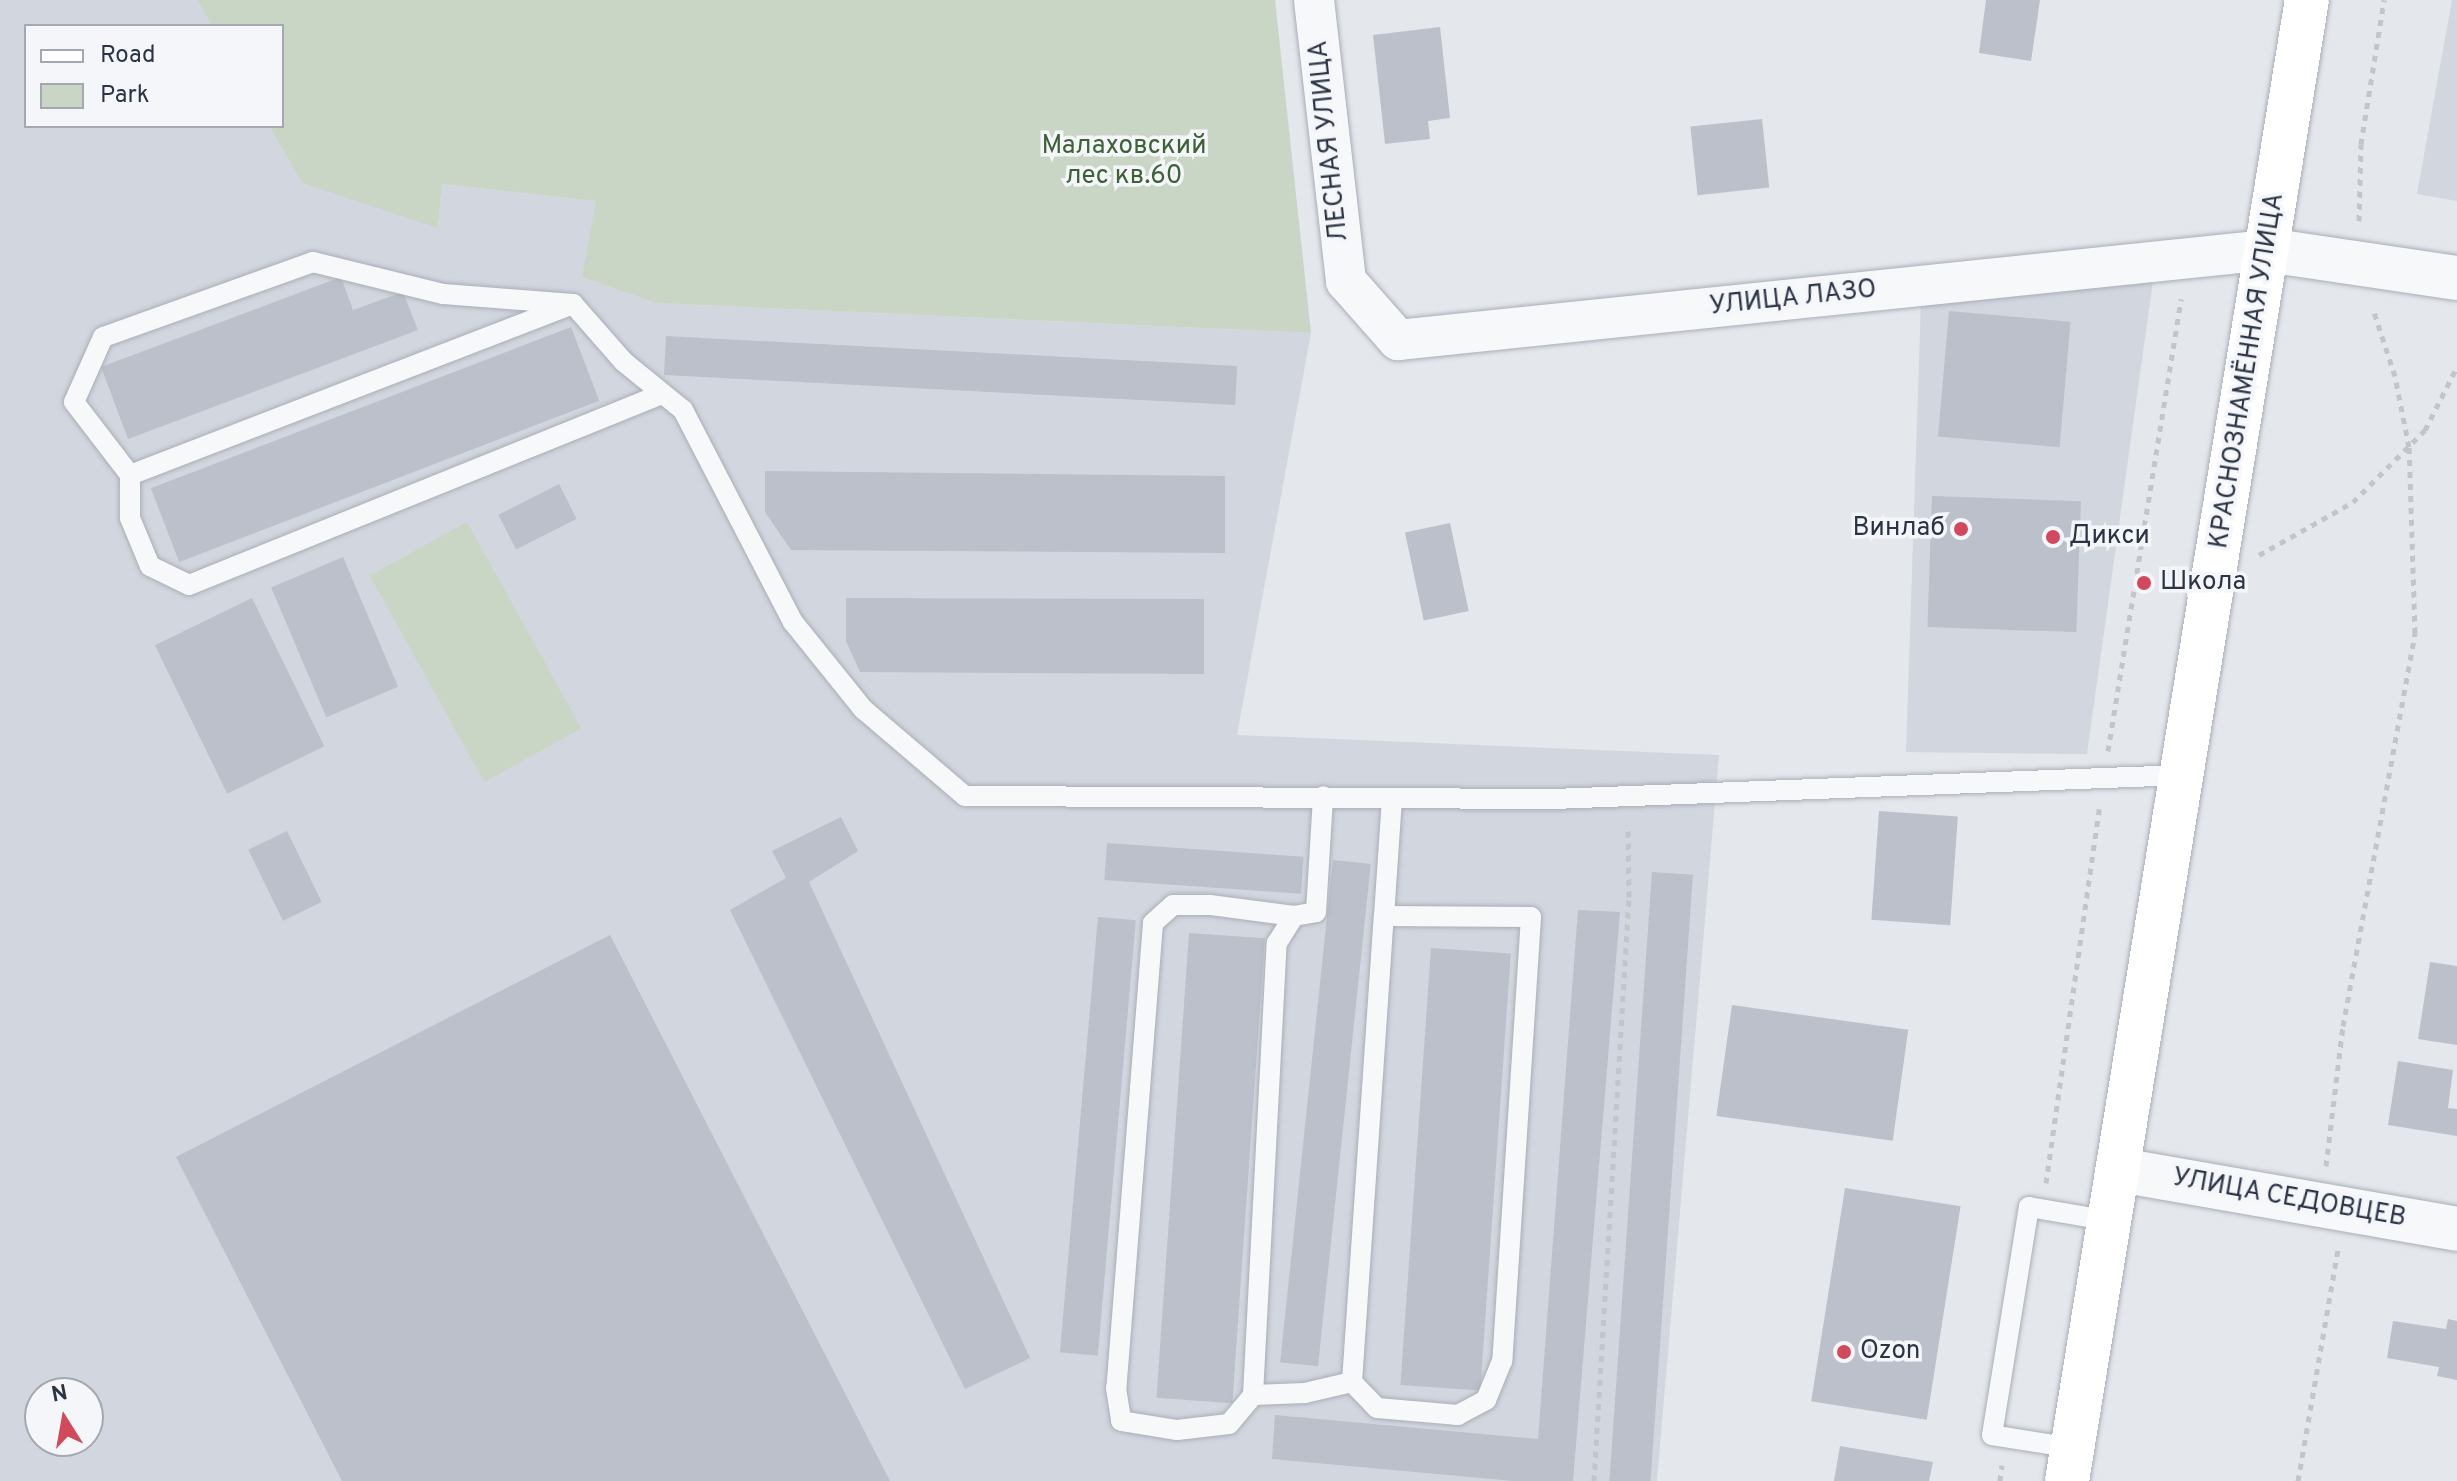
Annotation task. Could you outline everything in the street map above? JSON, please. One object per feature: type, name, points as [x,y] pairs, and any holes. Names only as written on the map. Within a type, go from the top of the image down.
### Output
[{"type":"main road","name":"КРАСНОЗНАМЁННАЯ УЛИЦА","points":[[2070,1464],[2307,0]]},
{"type":"street","name":"ЛЕСНАЯ УЛИЦА","points":[[1314,0],[1346,281]]},
{"type":"street","name":"УЛИЦА ЛАЗО","points":[[1346,281],[1398,340],[2267,250]]},
{"type":"street","points":[[2267,250],[2457,278]]},
{"type":"street","name":"УЛИЦА СЕДОВЦЕВ","points":[[2120,1170],[2457,1229]]},
{"type":"lane","points":[[662,394],[189,585],[150,566],[130,518],[130,475],[74,402],[103,337],[313,262],[443,294],[573,304],[624,362],[683,410],[793,622],[863,709],[965,796],[1627,796],[2183,775]]},
{"type":"lane","points":[[130,475],[573,304]]},
{"type":"lane","points":[[1294,916],[1277,943],[1253,1395],[1229,1424],[1177,1430],[1121,1421],[1116,1388],[1153,923],[1173,905],[1210,905],[1294,916],[1316,912],[1323,796]]},
{"type":"lane","points":[[1384,916],[1531,917],[1502,1361],[1486,1400],[1458,1415],[1377,1408],[1352,1382],[1392,798]]},
{"type":"lane","points":[[2070,1464],[2007,1437],[1992,1435],[2029,1207],[2111,1221]]},
{"type":"lane","points":[[1253,1395],[1305,1393],[1352,1382]]},
{"type":"path","points":[[2298,1481],[2339,1252],[2322,1205],[2343,1026],[2415,633],[2409,447],[2395,376],[2357,263],[2361,144],[2384,0]]},
{"type":"path","points":[[2042,1209],[2103,778],[2188,259]]},
{"type":"path","points":[[2258,555],[2353,502],[2425,430],[2457,367]]},
{"type":"path","points":[[1594,1481],[1629,897],[1627,796]]},
{"type":"path","points":[[2000,1481],[2007,1437]]},
{"type":"shaded area","points":[[0,0],[197,0],[211,24],[24,24],[24,128],[270,128],[302,183],[438,227],[442,184],[596,201],[657,303],[1311,333],[1237,735],[1719,755],[1657,1481],[0,1481]]},
{"type":"shaded area","points":[[2452,0],[2457,0],[2457,201],[2417,194]]},
{"type":"shaded area","points":[[2153,281],[2087,754],[1906,752],[1921,301]]},
{"type":"green space","name":"Малаховский лес кв.60","points":[[197,0],[1275,0],[1311,333],[657,303],[582,277],[596,201],[442,184],[438,228],[302,183],[270,128],[284,128],[284,24],[211,24]]},
{"type":"green space","points":[[467,522],[581,728],[484,782],[370,576]]},
{"type":"building","points":[[1986,0],[2040,0],[2031,61],[1979,53]]},
{"type":"building","points":[[1440,27],[1450,118],[1428,121],[1430,139],[1385,144],[1373,35]]},
{"type":"building","points":[[1762,119],[1769,188],[1698,195],[1690,127]]},
{"type":"building","points":[[341,277],[353,310],[403,292],[418,330],[128,439],[101,367]]},
{"type":"building","points":[[1949,311],[2071,322],[2060,447],[1938,437]]},
{"type":"building","points":[[571,327],[599,401],[179,562],[151,488]]},
{"type":"building","points":[[666,336],[1237,366],[1235,405],[664,375]]},
{"type":"building","points":[[765,471],[1225,476],[1225,553],[791,550],[765,512]]},
{"type":"building","points":[[559,484],[577,519],[516,550],[498,515]]},
{"type":"building","points":[[1932,496],[2081,501],[2076,632],[1927,627]]},
{"type":"building","points":[[1450,523],[1469,611],[1424,621],[1405,533]]},
{"type":"building","points":[[343,557],[398,687],[326,717],[271,587]]},
{"type":"building","points":[[252,598],[324,746],[227,794],[155,645]]},
{"type":"building","points":[[846,598],[1204,599],[1204,674],[860,672],[846,641]]},
{"type":"building","points":[[1879,811],[1958,817],[1950,925],[1871,920]]},
{"type":"building","points":[[841,817],[858,851],[809,882],[1030,1358],[965,1389],[730,910],[786,878],[772,851]]},
{"type":"building","points":[[287,831],[322,902],[283,921],[248,850]]},
{"type":"building","points":[[1107,843],[1304,857],[1301,894],[1104,880]]},
{"type":"building","points":[[1333,860],[1371,864],[1318,1366],[1280,1362]]},
{"type":"building","points":[[1652,872],[1693,875],[1651,1481],[1609,1481]]},
{"type":"building","points":[[1578,910],[1620,912],[1573,1481],[1513,1481],[1272,1459],[1275,1415],[1538,1439]]},
{"type":"building","points":[[1098,917],[1136,920],[1098,1356],[1060,1352]]},
{"type":"building","points":[[1189,933],[1265,938],[1232,1403],[1156,1398]]},
{"type":"building","points":[[610,935],[890,1481],[342,1481],[176,1157]]},
{"type":"building","points":[[1431,948],[1511,954],[1480,1391],[1400,1385]]},
{"type":"building","points":[[2430,962],[2457,966],[2457,1045],[2418,1039]]},
{"type":"building","points":[[1732,1005],[1908,1030],[1893,1141],[1716,1116]]},
{"type":"building","points":[[2398,1061],[2453,1070],[2448,1108],[2457,1109],[2457,1136],[2388,1125]]},
{"type":"building","points":[[1845,1188],[1961,1206],[1927,1420],[1811,1401]]},
{"type":"building","points":[[2448,1319],[2457,1321],[2457,1380],[2437,1376],[2439,1367],[2387,1358],[2393,1321],[2446,1329]]},
{"type":"building","points":[[1840,1446],[1933,1462],[1929,1481],[1834,1481]]},
{"type":"place","name":"Винлаб","points":[[1961,529]]},
{"type":"place","name":"Дикси","points":[[2053,537]]},
{"type":"place","name":"Школа","points":[[2144,583]]},
{"type":"place","name":"Ozon","points":[[1844,1352]]}]
